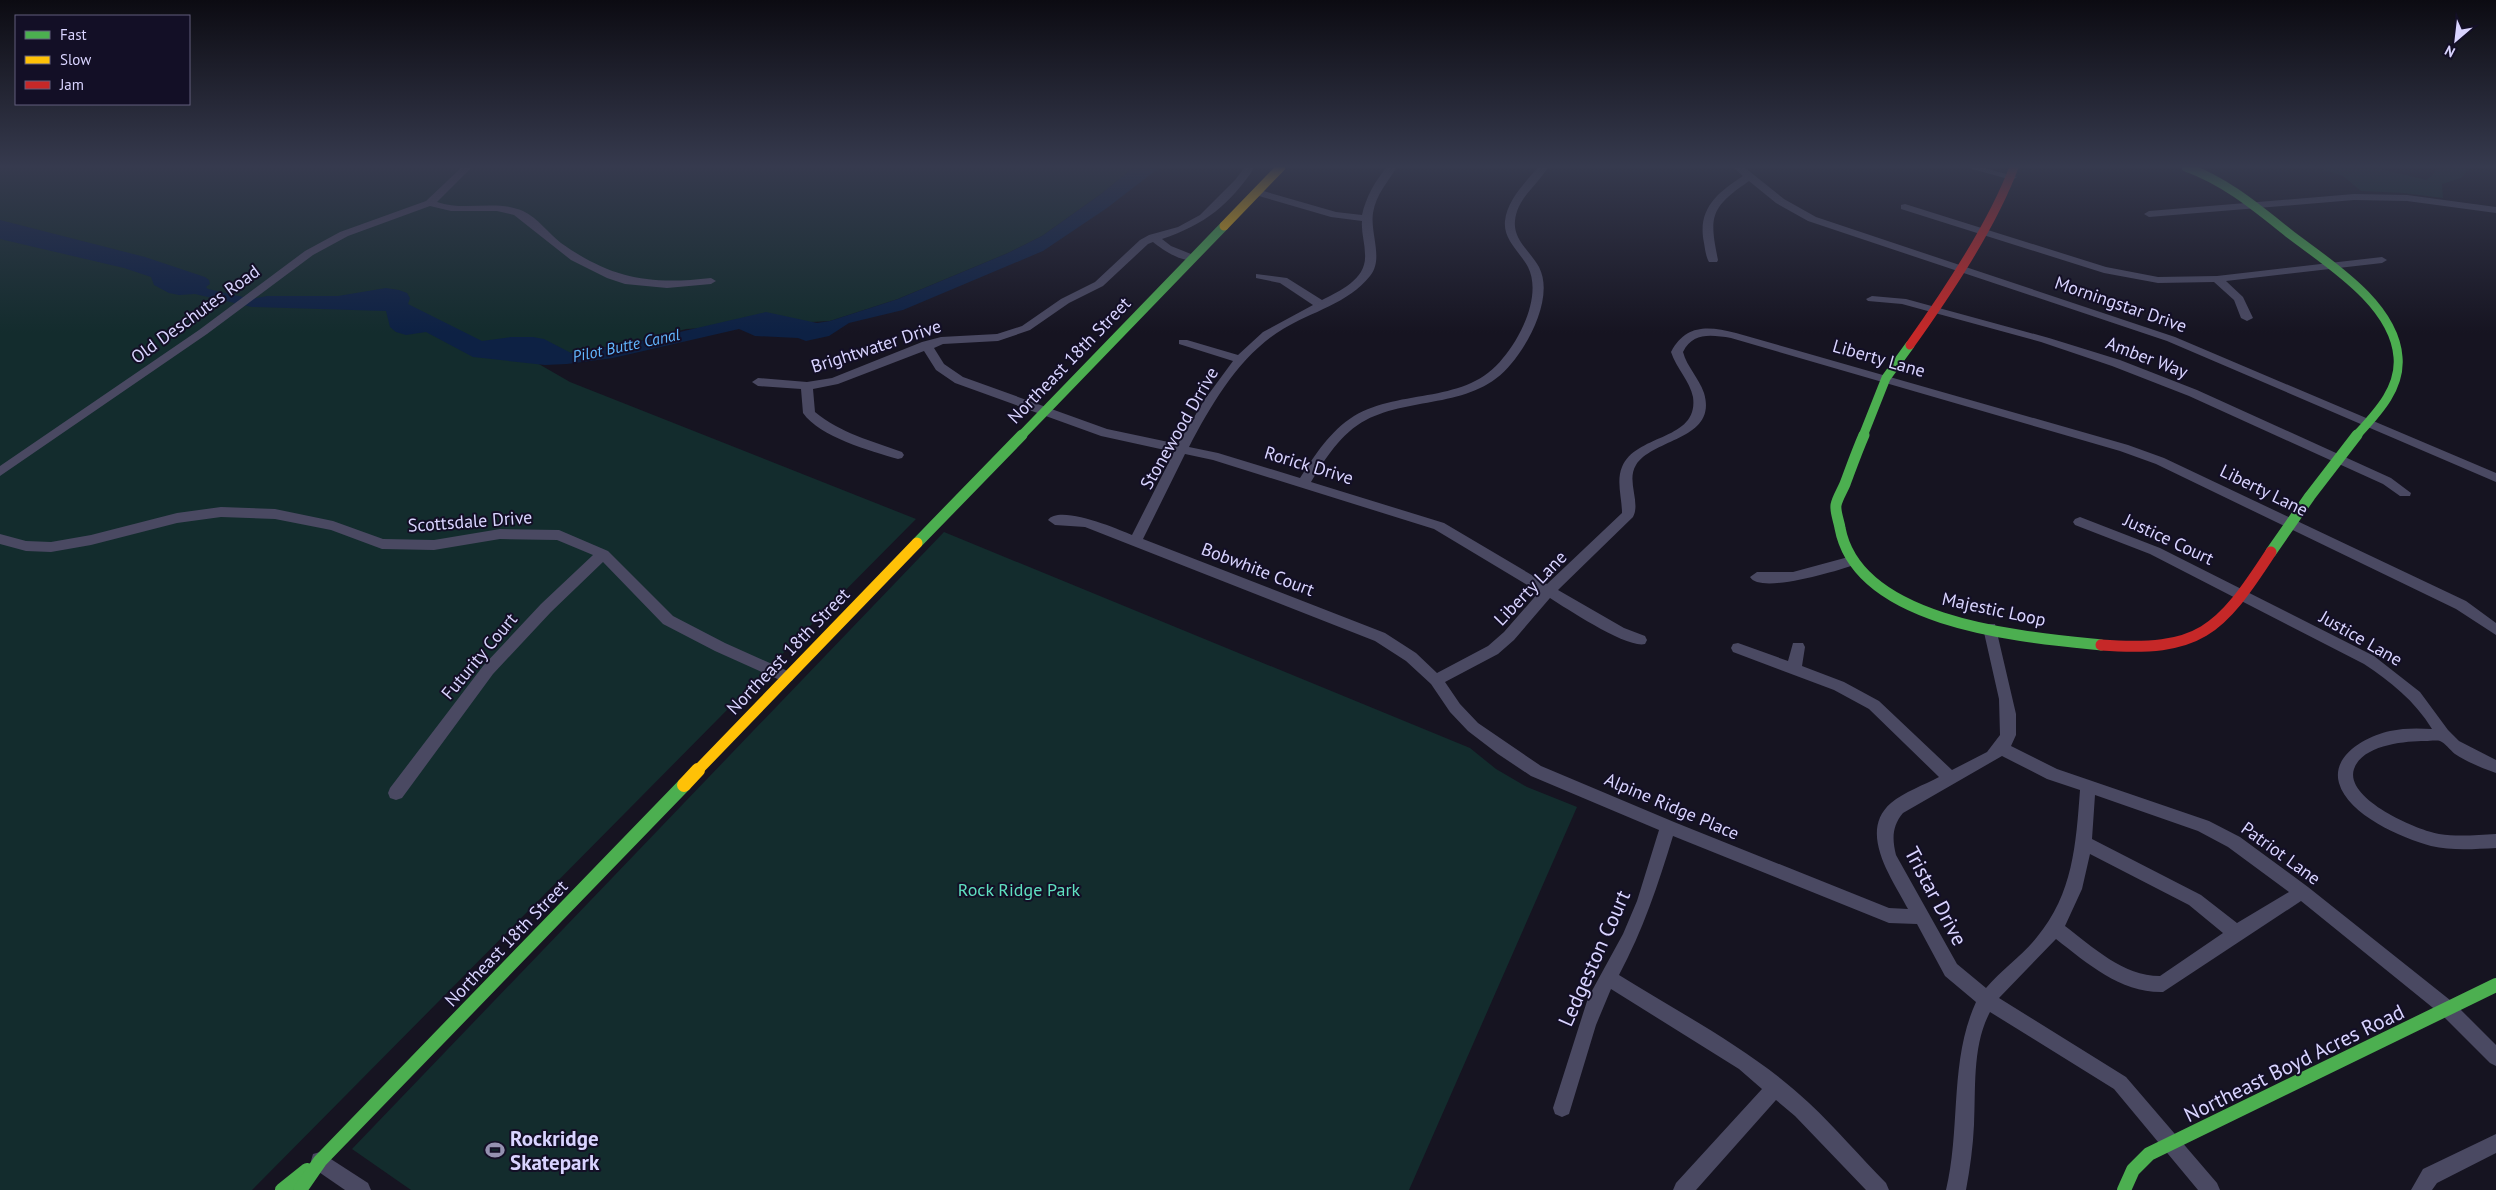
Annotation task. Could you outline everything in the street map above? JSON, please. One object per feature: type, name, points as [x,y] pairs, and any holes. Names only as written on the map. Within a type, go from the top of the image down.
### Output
[{"type":"street","name":"Old Deschutes Road","points":[[0,472],[203,332],[253,293],[329,241],[378,223]]},
{"type":"street","points":[[530,223],[578,260],[624,282],[653,286],[711,281]]},
{"type":"street","name":"Brightwater Drive","points":[[758,382],[807,386],[834,381],[926,345],[957,338],[998,337],[1026,328],[1065,301],[1099,284],[1137,247],[1153,237],[1182,229],[1194,223]]},
{"type":"street","name":"Northeast 18th Street","points":[[300,1190],[320,1161],[1226,223]]},
{"type":"street","name":"Stonewood Drrive","points":[[1136,541],[1214,394],[1241,360],[1267,334],[1349,290],[1368,272],[1372,260],[1367,223]]},
{"type":"street","points":[[1303,483],[1330,444],[1345,429],[1360,418],[1383,408],[1465,391],[1496,375],[1507,362],[1529,324],[1537,286],[1535,270],[1512,234],[1510,223]]},
{"type":"street","points":[[1707,223],[1713,260]]},
{"type":"street","name":"Morningstar Drive","points":[[1822,223],[2171,339],[2496,478]]},
{"type":"street","points":[[1953,223],[2075,261],[2132,276],[2187,281],[2382,260]]},
{"type":"street","name":"Majestic Loop","points":[[1987,223],[1935,310],[1886,378],[1836,506],[1834,523],[1840,542],[1852,561],[1866,577],[1911,606],[1940,616],[1990,628],[2056,639],[2150,648],[2181,644],[2203,634],[2222,619],[2241,595],[2290,522],[2390,394],[2397,380],[2399,354],[2392,334],[2381,315],[2366,297],[2277,223]]},
{"type":"street","points":[[1153,237],[1167,248],[1192,258]]},
{"type":"street","points":[[1260,276],[1283,280],[1320,304]]},
{"type":"street","points":[[2217,278],[2239,299],[2247,318]]},
{"type":"street","name":"Amber Way","points":[[1872,299],[1902,301],[2070,348],[2132,368],[2339,459],[2386,481],[2405,493]]},
{"type":"street","name":"Liberty Lane","points":[[1436,680],[1493,650],[1509,636],[1548,591],[1628,514],[1629,500],[1626,476],[1634,457],[1645,449],[1675,437],[1687,429],[1700,408],[1699,397],[1679,362],[1677,352],[1687,336],[1698,332],[1732,335],[2124,448],[2186,473],[2461,605],[2496,630]]},
{"type":"street","points":[[1183,342],[1241,360]]},
{"type":"street","name":"Rorick Drive","points":[[926,345],[940,367],[959,380],[1044,412],[1106,433],[1184,448],[1439,526],[1619,632],[1640,640]]},
{"type":"street","points":[[807,386],[809,413],[819,423],[836,432],[898,455]]},
{"type":"street","name":"Scottsdale Drive","points":[[0,539],[26,546],[51,546],[92,540],[177,518],[221,512],[274,514],[333,526],[382,544],[434,545],[500,534],[559,535],[603,554],[668,620],[720,647],[787,677]]},
{"type":"street","name":"Bobwhite Court","points":[[1055,520],[1086,522],[1380,638],[1411,657],[1436,680]]},
{"type":"street","name":"Justice Court","points":[[2080,522],[2155,550],[2241,595]]},
{"type":"street","name":"Futurity Court","points":[[396,793],[488,670],[546,608],[603,554]]},
{"type":"street","points":[[1757,577],[1793,577],[1852,561]]},
{"type":"street","name":"Justice Lane","points":[[2241,595],[2389,672],[2428,711],[2444,735],[2459,748],[2480,761],[2496,767]]},
{"type":"street","points":[[1990,628],[2011,719],[2008,735],[2002,748]]},
{"type":"street","points":[[1794,668],[1798,647]]},
{"type":"street","points":[[1738,648],[1839,686],[1874,705],[1951,779]]},
{"type":"street","name":"Alpine Ridge Place","points":[[1436,680],[1461,714],[1503,750],[1536,770],[1668,827],[1889,915],[1922,917]]},
{"type":"street","points":[[2444,735],[2408,735],[2385,739],[2369,746],[2351,757],[2345,766],[2346,782],[2358,800],[2377,816],[2405,830],[2432,839],[2496,841]]},
{"type":"street","name":"Tristar Drive","points":[[2002,748],[1992,756],[1897,808],[1888,818],[1885,829],[1884,842],[1888,856],[1951,970],[1988,1001],[2120,1083],[2210,1190]]},
{"type":"street","name":"Patriot Lane","points":[[2002,748],[2027,763],[2088,788],[2203,826],[2234,842],[2302,892],[2449,1010],[2496,1057]]},
{"type":"street","points":[[1956,1190],[1962,1170],[1971,1047],[1978,1016],[1988,1001],[2044,942],[2068,908],[2082,865],[2088,788]]},
{"type":"street","name":"Ledgeston Court","points":[[1562,1108],[1597,998],[1609,978],[1645,900],[1668,827]]},
{"type":"street","points":[[2084,843],[2195,900],[2236,933]]},
{"type":"street","points":[[2054,928],[2132,982],[2151,986],[2163,984],[2236,933],[2302,892]]},
{"type":"street","points":[[1609,978],[1746,1063],[1776,1087],[1828,1135],[1879,1190]]},
{"type":"street","name":"Northeast Boyd Acres Road","points":[[2124,1190],[2133,1170],[2149,1154],[2449,1010],[2496,985]]},
{"type":"street","points":[[1683,1190],[1776,1087]]},
{"type":"street","points":[[2420,1190],[2430,1176],[2496,1143]]},
{"type":"street","points":[[320,1161],[361,1190]]},
{"type":"street","name":"Northeast 18th Street","points":[[282,1190],[297,1176],[320,1161]]},
{"type":"green space","points":[[0,223],[1061,223],[1042,236],[1008,253],[898,299],[830,321],[686,329],[632,343],[571,353],[497,340],[570,382],[916,519],[252,1190],[0,1190]]},
{"type":"green space","name":"Rock Ridge Park","points":[[944,532],[1470,748],[1496,769],[1527,787],[1577,807],[1409,1190],[411,1190],[352,1149]]},
{"type":"water","name":"Pilot Butte Canal","points":[[0,223],[10,223],[145,257],[205,277],[209,280],[210,284],[206,287],[208,289],[252,299],[267,296],[338,296],[386,288],[399,290],[407,293],[410,298],[408,304],[482,341],[511,337],[533,337],[544,339],[571,353],[632,343],[766,312],[817,323],[830,321],[898,299],[1008,253],[1042,236],[1061,223],[1085,223],[1043,251],[903,310],[849,323],[829,336],[806,341],[798,338],[755,336],[739,329],[613,358],[545,365],[473,357],[426,332],[406,335],[396,332],[390,327],[386,311],[252,307],[195,294],[179,295],[169,293],[154,285],[151,277],[124,268],[0,239]]},
{"type":"traffic: fast","points":[[2271,552],[2320,483],[2387,398],[2395,381],[2398,358],[2393,336],[2382,316],[2366,296],[2347,278],[2276,223]]},
{"type":"traffic: fast","points":[[917,543],[1224,226]]},
{"type":"traffic: fast","points":[[1910,345],[1886,378],[1836,506],[1843,545],[1864,575],[1896,598],[1936,615],[1979,627],[2024,636],[2101,645]]},
{"type":"traffic: fast","points":[[300,1190],[320,1161],[684,785]]},
{"type":"traffic: fast","points":[[2124,1190],[2133,1170],[2149,1154],[2496,985]]},
{"type":"traffic: fast","points":[[282,1190],[307,1170]]},
{"type":"traffic: slow","points":[[1224,226],[1227,223]]},
{"type":"traffic: slow","points":[[684,785],[917,543]]},
{"type":"traffic: jam","points":[[1910,345],[1935,310],[1988,223]]},
{"type":"traffic: jam","points":[[2101,645],[2161,646],[2184,641],[2204,632],[2221,619],[2237,601],[2271,552]]},
{"type":"place","name":"Rockridge Skatepark","points":[[495,1150]]}]
